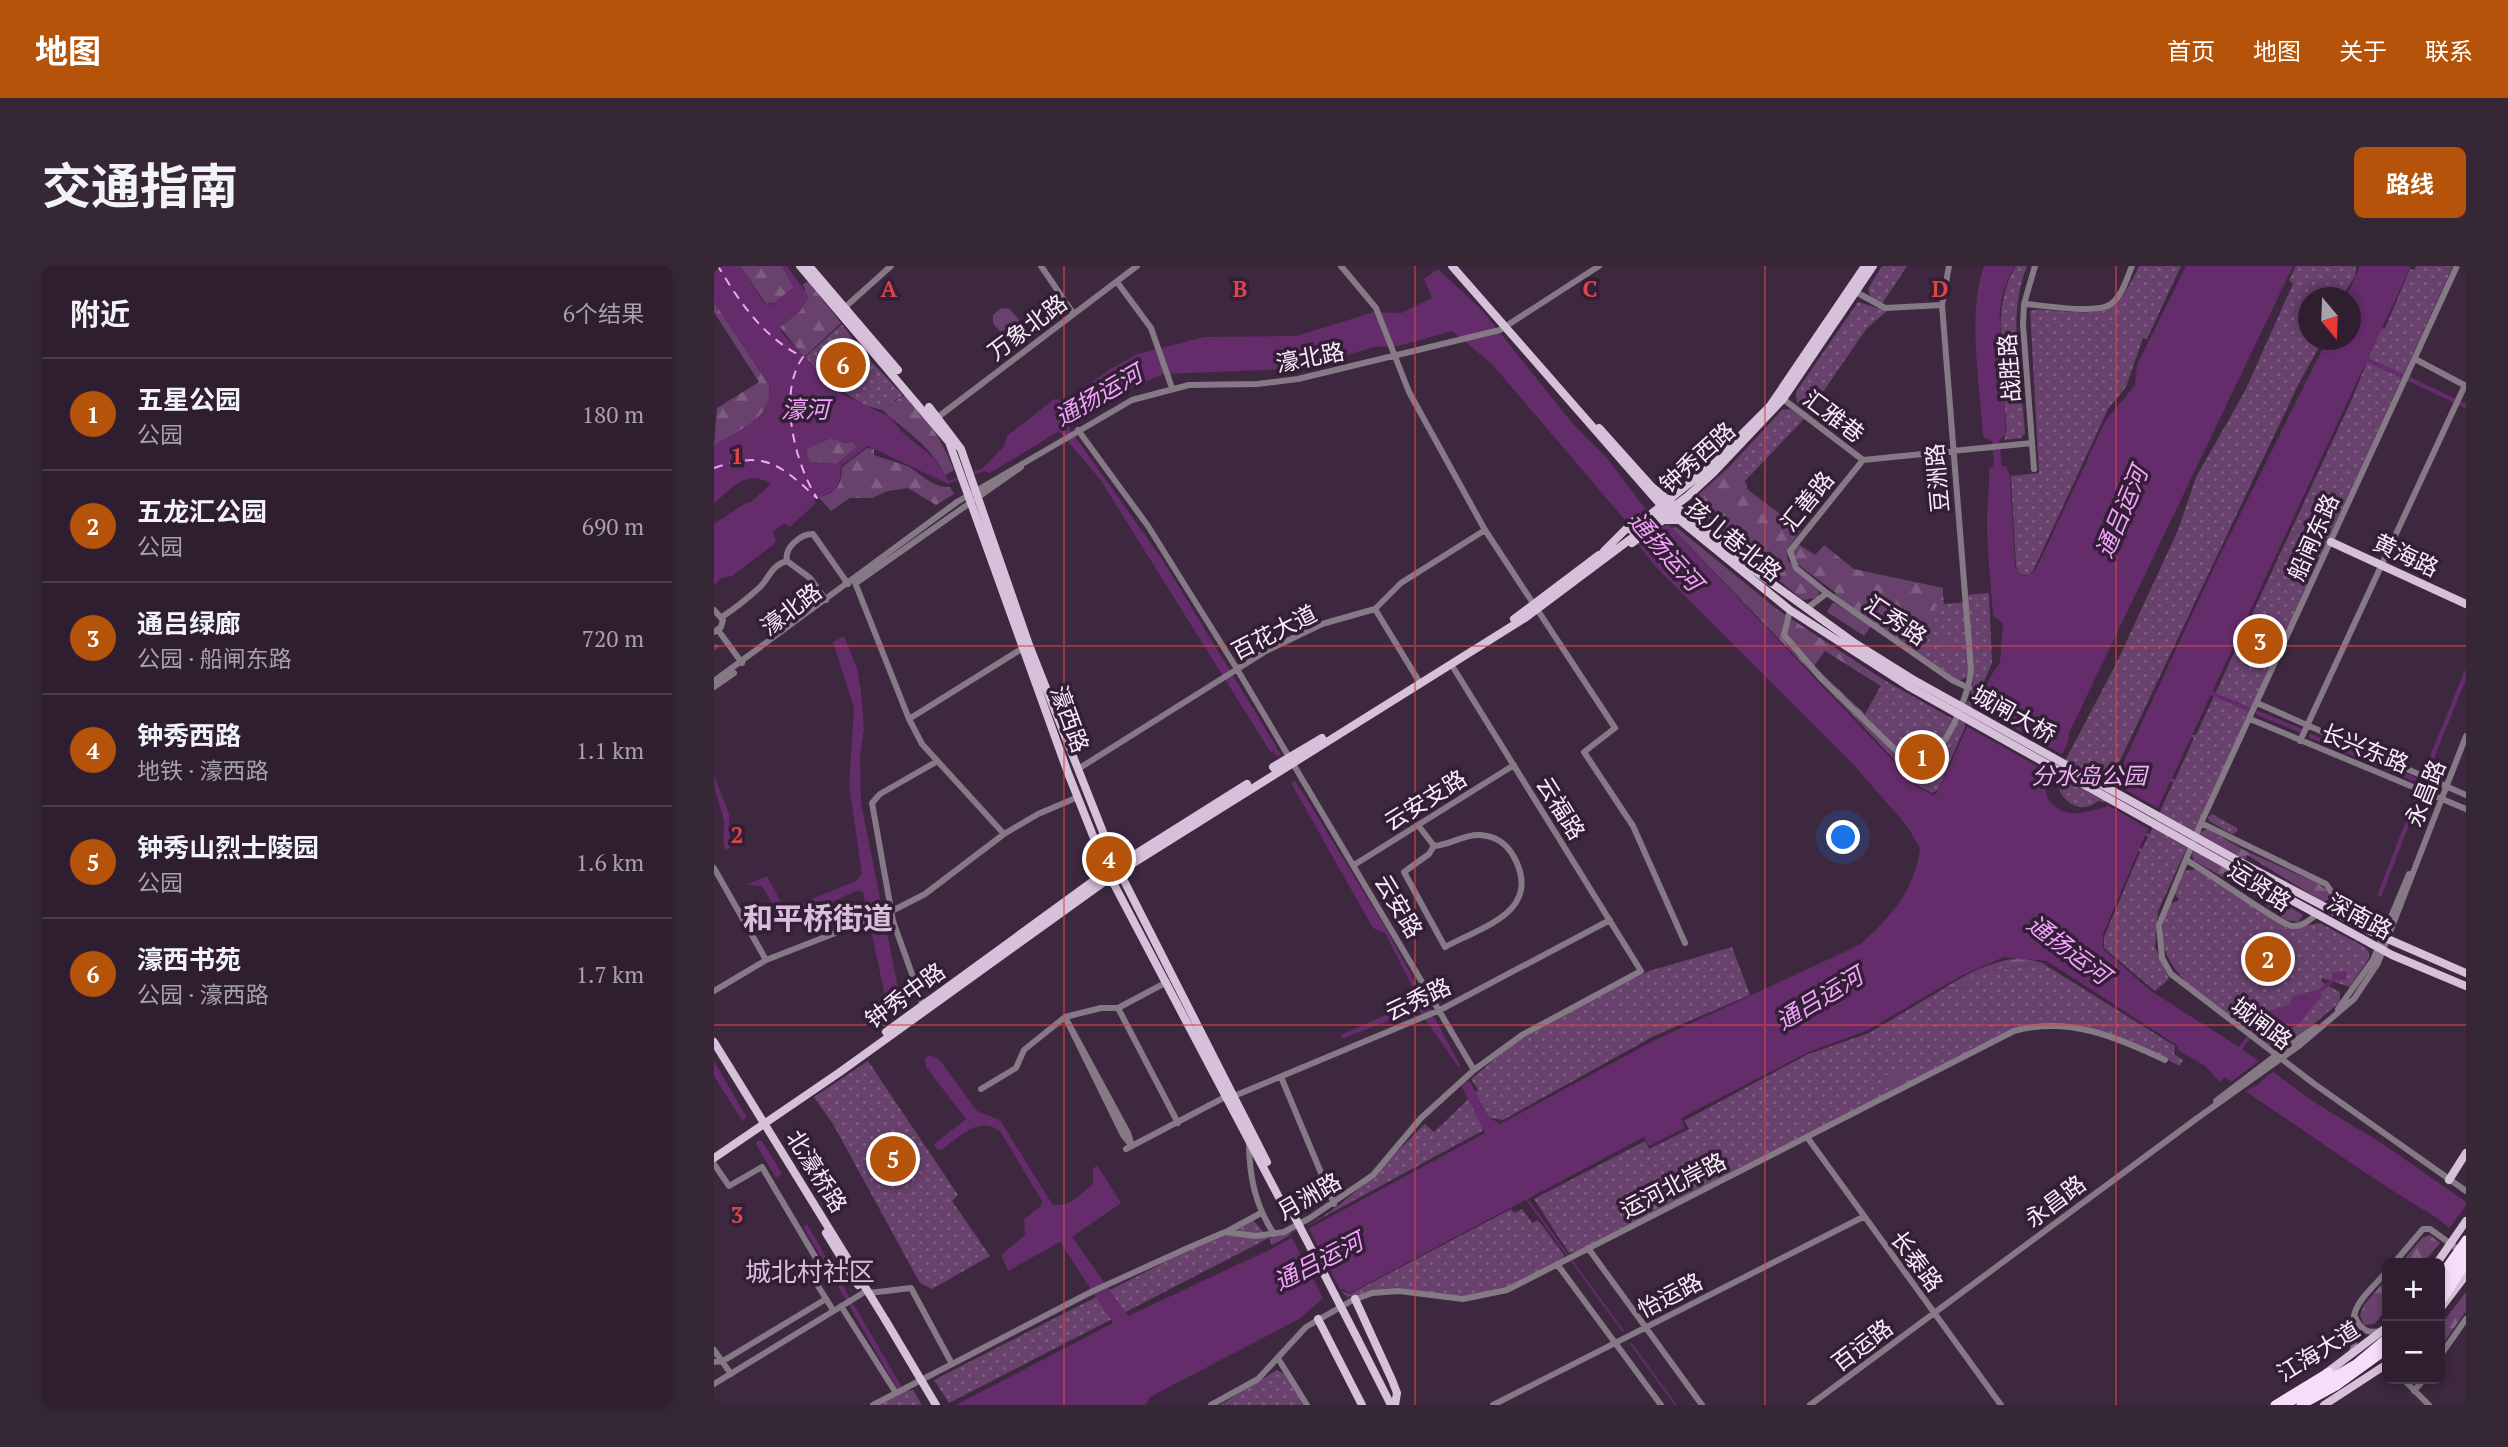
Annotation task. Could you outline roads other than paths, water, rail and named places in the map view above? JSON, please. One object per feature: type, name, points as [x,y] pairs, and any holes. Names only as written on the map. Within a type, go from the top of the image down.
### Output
[{"type":"highway","points":[[2445,1262],[2466,1232]]},
{"type":"highway","points":[[2445,1270],[2466,1240]]},
{"type":"highway","points":[[2445,1284],[2466,1254]]},
{"type":"highway","points":[[2445,1295],[2466,1263]]},
{"type":"highway","points":[[2285,1405],[2356,1364],[2382,1336]]},
{"type":"highway","points":[[2301,1405],[2336,1386],[2382,1353]]},
{"type":"highway","points":[[2275,1405],[2329,1372]]},
{"type":"main road","name":"濠西路","points":[[800,266],[957,441],[963,467],[1023,648],[1078,797],[1167,982],[1230,1096],[1249,1139],[1285,1204]]},
{"type":"main road","name":"濠西路","points":[[809,266],[940,428],[963,467]]},
{"type":"main road","name":"孩儿巷北路","points":[[1454,266],[1505,328],[1651,486],[1679,521],[1790,610],[1910,683]]},
{"type":"main road","name":"钟秀西路","points":[[1419,681],[1451,664],[1535,607],[1652,518],[1706,470],[1770,406],[1865,266]]},
{"type":"main road","name":"钟秀西路","points":[[1666,504],[1714,472],[1783,399],[1873,266]]},
{"type":"main road","name":"濠西路","points":[[971,492],[1113,871],[1285,1204]]},
{"type":"main road","name":"孩儿巷北路","points":[[1666,504],[1805,609],[1910,683]]},
{"type":"main road","points":[[1652,518],[1679,521]]},
{"type":"main road","name":"黄海路","points":[[2331,541],[2466,604]]},
{"type":"main road","name":"钟秀西路","points":[[1113,871],[1535,607]]},
{"type":"main road","name":"城闸大桥","points":[[1910,683],[2242,868]]},
{"type":"main road","name":"深南路","points":[[2242,868],[2385,938],[2466,973]]},
{"type":"main road","name":"深南路","points":[[2242,868],[2316,915],[2466,986]]},
{"type":"main road","name":"钟秀中路","points":[[714,1158],[923,1005],[1113,871]]},
{"type":"main road","name":"钟秀中路","points":[[714,1151],[761,1123],[1113,871]]},
{"type":"main road","name":"北濠桥路","points":[[714,1042],[761,1123]]},
{"type":"main road","name":"北濠桥路","points":[[714,1051],[884,1322]]},
{"type":"main road","points":[[2449,1180],[2466,1153]]},
{"type":"main road","points":[[1285,1204],[1386,1405]]},
{"type":"main road","points":[[2440,1258],[2466,1221]]},
{"type":"main road","points":[[2445,1304],[2466,1275]]},
{"type":"main road","points":[[1355,1299],[1392,1380],[1396,1393],[1393,1405]]},
{"type":"main road","points":[[1318,1319],[1362,1405]]},
{"type":"main road","points":[[884,1322],[930,1405]]},
{"type":"main road","points":[[884,1322],[936,1405]]},
{"type":"main road","name":"江海大道","points":[[2267,1405],[2329,1372],[2382,1334]]},
{"type":"main road","points":[[1353,1335],[1393,1405]]},
{"type":"main road","name":"江海大道","points":[[2324,1405],[2382,1367]]},
{"type":"street","points":[[842,310],[891,266]]},
{"type":"street","points":[[1041,266],[1073,313]]},
{"type":"street","name":"万象北路","points":[[938,417],[1137,266]]},
{"type":"street","points":[[1341,266],[1376,308],[1420,414],[1485,530],[1615,728],[1584,751],[1633,826],[1685,943]]},
{"type":"street","name":"濠北路","points":[[714,684],[971,492],[1132,401],[1172,388],[1279,382],[1505,328],[1599,266]]},
{"type":"street","name":"豆洲路","points":[[1949,266],[1942,305],[1971,670],[1969,688]]},
{"type":"street","name":"战胜路","points":[[2034,469],[2024,304],[2035,266]]},
{"type":"street","points":[[2024,304],[2099,308],[2111,303],[2132,266]]},
{"type":"street","name":"船闸东路","points":[[2202,822],[2457,266]]},
{"type":"street","points":[[1116,282],[1151,328],[1160,346],[1172,388]]},
{"type":"street","points":[[1856,292],[1885,308],[1942,305]]},
{"type":"street","points":[[2300,740],[2465,385],[2415,359]]},
{"type":"street","name":"汇雅巷","points":[[1783,399],[1863,460],[2032,443]]},
{"type":"street","name":"云安路","points":[[1077,431],[1148,526],[1354,865],[1474,1070]]},
{"type":"street","name":"汇善路","points":[[1828,593],[1796,568],[1790,551],[1863,460]]},
{"type":"street","name":"百花大道","points":[[1077,769],[1266,651],[1322,624],[1375,609],[1401,583],[1485,530]]},
{"type":"street","points":[[787,561],[788,551],[799,538],[813,534],[852,582],[909,719],[936,762],[1004,834]]},
{"type":"street","points":[[787,561],[810,578],[825,600]]},
{"type":"street","points":[[741,663],[716,631],[722,617],[760,587],[773,569],[787,561]]},
{"type":"street","name":"濠北路","points":[[714,684],[852,582]]},
{"type":"street","points":[[1805,609],[1828,593]]},
{"type":"street","name":"汇秀路","points":[[1828,593],[1952,680],[1969,688]]},
{"type":"street","points":[[1375,609],[1419,681]]},
{"type":"street","points":[[714,610],[722,617]]},
{"type":"street","points":[[1790,610],[1783,631],[1788,642],[1910,762],[1919,763],[1933,757],[1955,721],[1969,688]]},
{"type":"street","points":[[909,719],[1023,648]]},
{"type":"street","name":"云福路","points":[[1451,664],[1641,971]]},
{"type":"street","name":"长兴东路","points":[[2257,703],[2466,795]]},
{"type":"street","name":"长兴东路","points":[[2250,719],[2466,809]]},
{"type":"street","name":"永昌路","points":[[1934,1312],[2354,999],[2381,948],[2466,736]]},
{"type":"street","points":[[923,1005],[889,911],[872,803],[880,794],[936,762]]},
{"type":"street","name":"云安支路","points":[[1354,865],[1514,765]]},
{"type":"street","points":[[714,991],[766,960],[925,894],[1004,834],[1038,814],[1078,797]]},
{"type":"street","points":[[2202,822],[2326,884],[2335,897],[2335,914]]},
{"type":"street","name":"城闸路","points":[[2202,822],[2164,909],[2158,931],[2162,958],[2171,974],[2313,1083],[2466,1191]]},
{"type":"street","points":[[1418,825],[1434,846]]},
{"type":"street","points":[[1491,836],[1510,850],[1524,879],[1522,895],[1504,916],[1446,947],[1404,872],[1429,854],[1434,846],[1450,845],[1462,837],[1491,836]]},
{"type":"street","name":"运贤路","points":[[2186,860],[2230,885],[2286,924],[2298,926],[2316,915]]},
{"type":"street","points":[[714,868],[766,960]]},
{"type":"street","name":"云秀路","points":[[1065,1017],[1129,1148],[1230,1096],[1282,1077],[1440,1010],[1610,920]]},
{"type":"street","name":"月洲路","points":[[873,1405],[1091,1292],[1225,1233],[1284,1232],[1334,1204],[1373,1175],[1421,1118],[1474,1070],[1522,1035],[1641,971]]},
{"type":"street","points":[[981,1089],[1016,1068],[1024,1050],[1065,1017],[1101,1008],[1118,1008],[1167,982]]},
{"type":"street","points":[[1118,1008],[1178,1123]]},
{"type":"street","name":"运河北岸路","points":[[1211,1405],[1258,1379],[1279,1360],[1291,1342],[1318,1319],[1355,1299],[1372,1293],[1399,1291],[1463,1299],[1479,1298],[1507,1290],[1994,1040],[2030,1027],[2082,1029],[2110,1036],[2165,1060]]},
{"type":"street","points":[[1282,1077],[1334,1204]]},
{"type":"street","name":"长泰路","points":[[1807,1137],[2001,1405]]},
{"type":"street","points":[[1249,1139],[1253,1189],[1261,1213],[1274,1234]]},
{"type":"street","points":[[714,1164],[729,1186],[762,1167],[820,1265],[818,1286],[833,1310]]},
{"type":"street","points":[[1225,1233],[1261,1213]]},
{"type":"street","name":"怡运路","points":[[1493,1405],[1863,1217]]},
{"type":"street","points":[[2398,1258],[2420,1232],[2427,1228],[2466,1254]]},
{"type":"street","points":[[1588,1248],[1702,1405]]},
{"type":"street","points":[[1559,1263],[1661,1405]]},
{"type":"street","points":[[2345,1360],[2356,1342],[2354,1315],[2358,1304],[2382,1277]]},
{"type":"street","points":[[714,1384],[833,1310],[866,1293],[911,1288],[952,1364]]},
{"type":"street","points":[[714,1362],[723,1361],[826,1298]]},
{"type":"street","points":[[841,1306],[896,1393]]},
{"type":"street","name":"百运路","points":[[1810,1405],[1934,1312]]},
{"type":"street","points":[[2354,1315],[2362,1329],[2382,1331]]},
{"type":"street","points":[[2445,1349],[2466,1319]]},
{"type":"street","points":[[714,1350],[731,1374]]},
{"type":"street","points":[[1279,1360],[1307,1405]]},
{"type":"street","points":[[2408,1384],[2429,1405]]},
{"type":"street","points":[[2414,1391],[2420,1384]]},
{"type":"water","points":[[714,266],[740,266],[764,303],[771,305],[794,287],[782,266],[787,266],[809,297],[800,311],[780,327],[782,333],[836,391],[890,417],[903,433],[934,458],[949,481],[983,468],[1004,446],[1007,436],[1054,399],[1065,401],[1112,368],[1138,354],[1204,337],[1297,336],[1374,312],[1401,313],[1432,298],[1424,279],[1438,269],[1481,309],[1573,424],[1607,458],[1659,527],[1668,524],[1918,787],[1933,795],[1937,793],[1989,679],[2000,662],[2003,624],[1993,615],[1987,534],[1989,468],[1994,467],[1992,441],[1983,437],[1975,327],[1979,284],[1984,266],[2015,266],[2000,307],[2006,435],[1999,440],[2002,466],[2006,466],[2010,476],[2015,567],[2024,577],[2035,571],[2106,420],[2135,385],[2137,365],[2186,266],[2293,266],[2048,781],[2046,791],[2049,800],[2063,811],[2075,813],[2106,807],[2121,782],[2120,770],[2215,565],[2322,350],[2361,350],[2361,287],[2351,287],[2360,266],[2411,266],[2143,840],[2103,934],[2103,949],[2151,991],[2239,1047],[2255,1026],[2257,1014],[2289,1005],[2293,996],[2318,990],[2333,978],[2332,973],[2347,971],[2346,980],[2336,980],[2320,993],[2322,995],[2298,1025],[2291,1028],[2259,1027],[2242,1049],[2314,1102],[2383,1144],[2466,1202],[2466,1242],[2436,1218],[2224,1077],[2220,1082],[2205,1066],[2178,1050],[2178,1046],[2047,961],[2004,957],[1957,978],[1868,1030],[1809,1052],[1681,1118],[1685,1128],[1649,1146],[1644,1137],[1350,1293],[1342,1289],[1322,1299],[1299,1319],[1150,1397],[1145,1405],[956,1405],[1113,1323],[1060,1242],[1008,1271],[1001,1255],[1025,1235],[1024,1219],[1041,1206],[1042,1201],[1000,1131],[992,1127],[984,1125],[969,1130],[941,1150],[936,1149],[934,1144],[966,1119],[926,1067],[925,1058],[930,1055],[939,1059],[977,1111],[1000,1120],[1052,1204],[1064,1204],[1084,1192],[1093,1184],[1093,1169],[1097,1165],[1121,1203],[1072,1237],[1128,1316],[1269,1250],[1485,1133],[1462,1087],[1465,1082],[1470,1082],[1489,1117],[1500,1124],[1651,1042],[1859,945],[1881,925],[1907,890],[1920,848],[1907,826],[1853,764],[1654,565],[1638,544],[1642,540],[1492,364],[1452,331],[1398,346],[1374,347],[1289,372],[1288,369],[1164,374],[1121,392],[1069,428],[1162,559],[1277,748],[1271,753],[1100,479],[1059,431],[990,473],[984,471],[948,484],[868,446],[841,466],[839,482],[835,489],[814,500],[816,503],[790,527],[784,523],[773,532],[776,541],[773,545],[732,576],[721,578],[714,586],[714,524],[751,502],[771,484],[754,478],[747,479],[714,503],[714,446],[743,429],[760,415],[769,397],[769,385],[714,302]],"holes":[[[831,438],[846,443],[853,441],[857,447],[837,464],[809,462],[806,449]]]},
{"type":"water","points":[[844,636],[857,668],[861,692],[864,729],[860,754],[861,803],[900,998],[893,1003],[886,1001],[863,892],[856,891],[788,922],[782,920],[762,886],[746,885],[767,876],[785,910],[856,881],[862,874],[849,785],[854,708],[833,642]]},
{"type":"water","points":[[714,776],[729,814],[730,847],[726,851],[723,840],[724,822]]},
{"type":"water","points":[[1300,788],[1387,930],[1460,1065],[1459,1068],[1418,1009],[1342,1039],[1341,1035],[1419,1000],[1385,933],[1373,928],[1295,790]]},
{"type":"water","points":[[714,1061],[746,1116],[743,1122],[714,1076]]},
{"type":"water","points":[[757,1141],[762,1141],[782,1174],[776,1178],[756,1144]]},
{"type":"waterway","points":[[2365,359],[2394,372]]},
{"type":"waterway","points":[[2398,374],[2402,376]]},
{"type":"waterway","points":[[2409,379],[2466,406]]},
{"type":"waterway","points":[[2426,772],[2466,673]]},
{"type":"waterway","points":[[2211,693],[2216,696]]},
{"type":"waterway","points":[[2220,697],[2251,710]]},
{"type":"waterway","points":[[2258,713],[2304,732]]},
{"type":"waterway","points":[[2311,736],[2414,779]]},
{"type":"waterway","points":[[1275,750],[1278,754]]},
{"type":"waterway","points":[[1294,783],[1297,789]]},
{"type":"waterway","points":[[2380,894],[2419,793]]},
{"type":"waterway","points":[[1526,1198],[1568,1256]]},
{"type":"waterway","points":[[806,1227],[899,1387]]},
{"type":"waterway","points":[[1571,1260],[1623,1331]]},
{"type":"waterway","points":[[1631,1344],[1676,1405]]},
{"type":"tunnel","points":[[714,645],[717,649]]},
{"type":"place","name":"濠西书苑","points":[[843,365]]},
{"type":"place","name":"通吕绿廊","points":[[2260,641]]},
{"type":"place","name":"五星公园","points":[[1922,757]]},
{"type":"place","name":"钟秀西路","points":[[1109,859]]},
{"type":"place","name":"五龙汇公园","points":[[2268,959]]},
{"type":"place","name":"钟秀山烈士陵园","points":[[893,1159]]},
{"type":"district","name":"和平桥街道","points":[[818,918]]},
{"type":"district","name":"城北村社区","points":[[810,1271]]},
{"type":"water label","name":"通扬运河","points":[[1098,395]]},
{"type":"water label","name":"濠河","points":[[805,409]]},
{"type":"water label","name":"通吕运河","points":[[2121,512]]},
{"type":"water label","name":"通扬运河","points":[[1666,551]]},
{"type":"water label","name":"通扬运河","points":[[2069,949]]},
{"type":"water label","name":"通吕运河","points":[[1819,998]]},
{"type":"water label","name":"通吕运河","points":[[1318,1261]]},
{"type":"park label","name":"分水岛公园","points":[[2089,775]]}]
